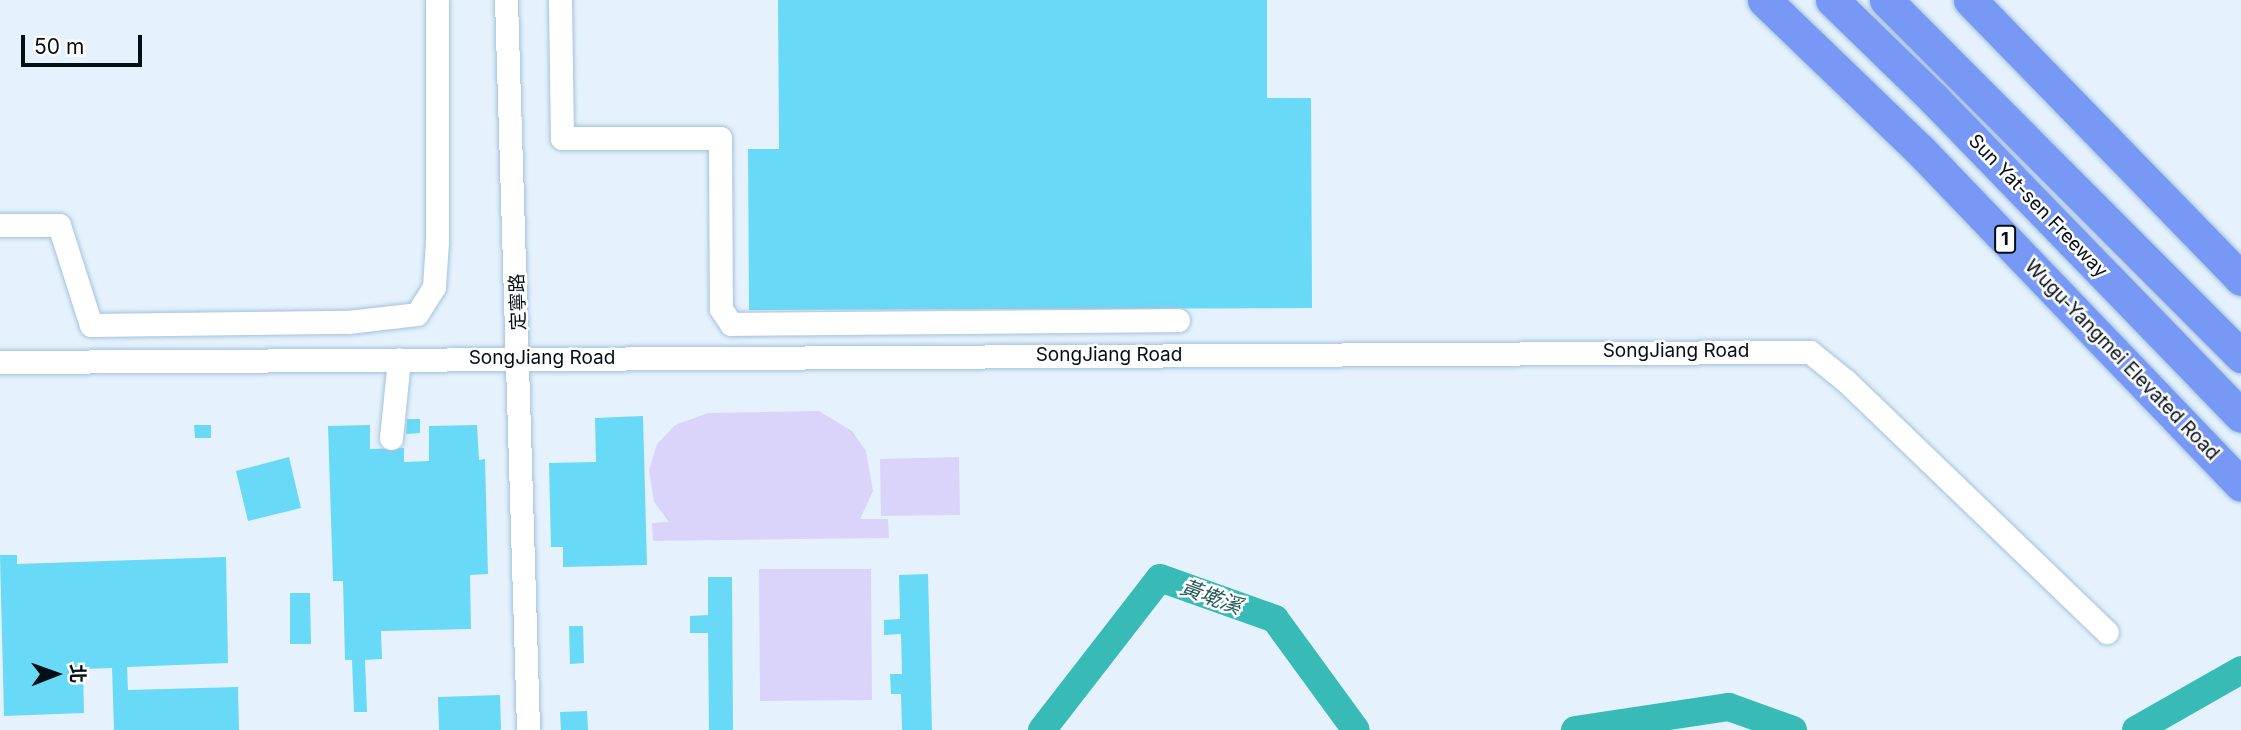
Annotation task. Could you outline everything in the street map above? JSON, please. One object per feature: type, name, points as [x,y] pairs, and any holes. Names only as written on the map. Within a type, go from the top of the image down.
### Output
[{"type":"highway","name":"Wugu-Yangmei Elevated Road","points":[[1764,0],[1919,149],[2241,485]]},
{"type":"highway","name":"Sun Yat-sen Freeway","points":[[1832,0],[1934,99],[2241,416]]},
{"type":"highway","name":"Sun Yat-sen Freeway","points":[[1886,0],[2241,356]]},
{"type":"highway","points":[[1970,0],[2241,279]]},
{"type":"street","points":[[0,225],[58,225],[91,326],[348,322],[417,314],[434,287],[435,276],[437,0]]},
{"type":"street","name":"定寧路","points":[[506,0],[520,359],[528,730]]},
{"type":"street","points":[[560,0],[562,138],[720,138],[720,309],[732,324],[1178,320]]},
{"type":"street","points":[[1778,0],[2241,466]]},
{"type":"street","name":"SongJiang Road","points":[[0,362],[1810,352],[1846,381],[2107,632]]},
{"type":"street","points":[[391,438],[399,359]]},
{"type":"shaded area","points":[[819,411],[852,431],[866,451],[873,491],[860,519],[888,519],[889,538],[653,541],[652,523],[669,522],[654,502],[649,470],[657,444],[675,425],[708,413]]},
{"type":"shaded area","points":[[959,457],[960,515],[881,516],[880,459]]},
{"type":"shaded area","points":[[759,569],[871,569],[872,700],[760,701]]},
{"type":"building","points":[[778,0],[1267,0],[1267,98],[1311,98],[1312,308],[749,310],[748,149],[779,149]]},
{"type":"building","points":[[643,416],[647,565],[563,567],[563,547],[551,547],[549,463],[596,462],[595,418]]},
{"type":"building","points":[[407,419],[420,419],[420,433],[406,434]]},
{"type":"building","points":[[194,425],[211,425],[211,438],[195,438]]},
{"type":"building","points":[[370,425],[370,449],[404,448],[404,462],[429,461],[429,426],[477,425],[479,460],[485,459],[488,574],[470,575],[471,629],[381,631],[382,659],[365,660],[367,712],[354,712],[352,660],[345,660],[343,581],[333,581],[328,426]]},
{"type":"building","points":[[289,457],[301,508],[248,521],[236,471]]},
{"type":"building","points":[[0,555],[17,555],[17,564],[226,557],[228,663],[127,667],[128,690],[238,687],[239,730],[114,730],[112,668],[83,669],[84,713],[4,716]]},
{"type":"building","points":[[928,574],[932,730],[902,730],[901,694],[891,694],[890,674],[902,674],[901,634],[884,635],[884,620],[900,619],[899,575]]},
{"type":"building","points":[[708,577],[732,577],[733,730],[709,730],[708,633],[690,633],[690,616],[708,615]]},
{"type":"building","points":[[290,593],[310,593],[311,644],[290,644]]},
{"type":"building","points":[[569,626],[583,626],[584,663],[570,664]]},
{"type":"building","points":[[500,695],[501,730],[439,730],[438,697]]},
{"type":"building","points":[[587,711],[588,730],[561,730],[560,712]]},
{"type":"waterway","name":"黃墘溪","points":[[1042,730],[1160,578],[1275,619],[1356,730]]},
{"type":"waterway","name":"黃墘溪","points":[[2136,730],[2241,670]]},
{"type":"waterway","name":"黃墘溪","points":[[1575,730],[1729,707],[1793,730]]}]
